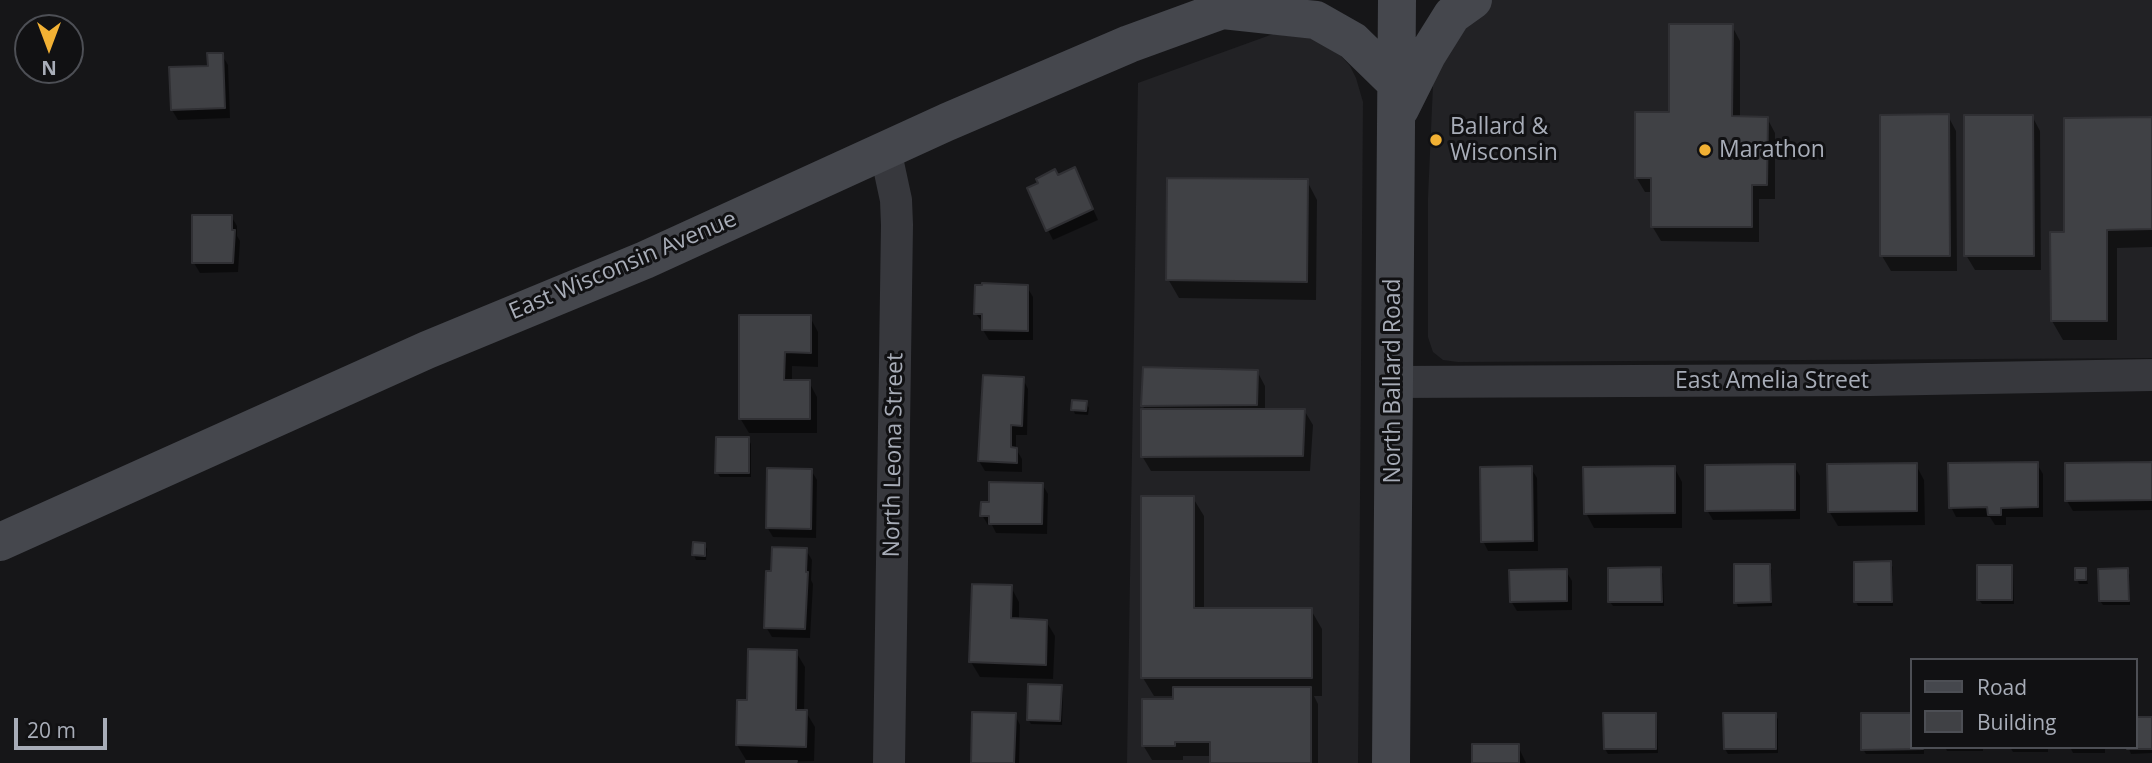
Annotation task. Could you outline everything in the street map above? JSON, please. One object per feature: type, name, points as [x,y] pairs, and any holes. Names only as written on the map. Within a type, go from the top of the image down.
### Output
[{"type":"main road","name":"North Ballard Road","points":[[1391,763],[1397,0]]},
{"type":"main road","points":[[1235,5],[1317,20],[1353,41],[1396,100],[1452,15],[1473,0]]},
{"type":"main road","name":"East Wisconsin Avenue","points":[[0,542],[427,350],[645,260],[885,149],[1129,44],[1235,5]]},
{"type":"street","name":"North Leona Street","points":[[885,149],[896,200],[897,225],[889,763]]},
{"type":"street","name":"East Amelia Street","points":[[1392,382],[1871,380],[2152,375]]},
{"type":"shaded area","points":[[1492,0],[2152,0],[2152,358],[1443,360],[1433,352],[1428,337],[1428,198],[1433,85],[1444,50]]},
{"type":"shaded area","points":[[1273,34],[1313,38],[1341,56],[1356,78],[1363,102],[1358,763],[1127,763],[1138,83]]},
{"type":"building","points":[[1669,24],[1733,24],[1732,116],[1768,117],[1767,185],[1752,185],[1752,227],[1651,227],[1651,178],[1635,178],[1635,112],[1669,112]]},
{"type":"building","points":[[207,53],[223,53],[225,108],[171,110],[169,67],[208,66]]},
{"type":"building","points":[[1949,114],[1950,256],[1880,256],[1880,115]]},
{"type":"building","points":[[1964,115],[2033,115],[2034,256],[1964,256]]},
{"type":"building","points":[[2152,117],[2152,229],[2107,230],[2107,321],[2051,321],[2050,232],[2064,232],[2064,118]]},
{"type":"building","points":[[1075,167],[1093,209],[1046,231],[1027,188],[1038,183],[1036,179],[1055,169],[1058,175]]},
{"type":"building","points":[[1167,178],[1308,179],[1307,282],[1166,280]]},
{"type":"building","points":[[192,215],[232,215],[232,230],[235,230],[233,263],[192,263]]},
{"type":"building","points":[[975,285],[1028,285],[1028,331],[982,330],[982,314],[974,314]]},
{"type":"building","points":[[739,315],[811,315],[811,353],[785,352],[784,380],[810,380],[810,419],[739,419]]},
{"type":"building","points":[[1143,367],[1258,370],[1257,405],[1141,406]]},
{"type":"building","points":[[983,375],[1024,377],[1022,426],[1011,425],[1011,447],[1017,448],[1017,463],[978,461]]},
{"type":"building","points":[[1072,400],[1087,401],[1086,411],[1071,410]]},
{"type":"building","points":[[1141,409],[1305,409],[1303,456],[1141,457]]},
{"type":"building","points":[[716,437],[749,437],[749,473],[715,473]]},
{"type":"building","points":[[2038,462],[2038,507],[2001,508],[2001,515],[1988,515],[1987,507],[1949,508],[1948,463]]},
{"type":"building","points":[[2152,462],[2152,500],[2065,501],[2065,463]]},
{"type":"building","points":[[1917,463],[1917,511],[1828,512],[1827,464]]},
{"type":"building","points":[[1795,464],[1795,510],[1705,511],[1705,465]]},
{"type":"building","points":[[1532,466],[1533,541],[1481,542],[1480,467]]},
{"type":"building","points":[[1675,466],[1675,513],[1584,514],[1583,467]]},
{"type":"building","points":[[767,468],[812,469],[811,529],[766,528]]},
{"type":"building","points":[[989,482],[1043,483],[1042,524],[989,524],[989,516],[980,516],[981,502],[989,502]]},
{"type":"building","points":[[1141,496],[1194,496],[1194,608],[1312,608],[1312,678],[1141,678]]},
{"type":"building","points":[[693,542],[705,543],[705,556],[692,555]]},
{"type":"building","points":[[772,547],[807,548],[805,629],[764,628],[766,571],[771,571]]},
{"type":"building","points":[[1891,561],[1892,602],[1854,602],[1854,562]]},
{"type":"building","points":[[1734,564],[1770,564],[1771,602],[1734,603]]},
{"type":"building","points":[[1977,565],[2012,565],[2012,600],[1977,600]]},
{"type":"building","points":[[1661,567],[1662,602],[1608,602],[1608,568]]},
{"type":"building","points":[[2075,568],[2086,568],[2086,580],[2075,580]]},
{"type":"building","points":[[2128,568],[2129,601],[2099,601],[2098,569]]},
{"type":"building","points":[[1567,569],[1567,601],[1510,602],[1509,570]]},
{"type":"building","points":[[972,584],[1012,585],[1011,618],[1047,620],[1046,665],[969,662]]},
{"type":"building","points":[[748,649],[797,650],[796,710],[807,710],[806,747],[736,745],[737,700],[747,700]]},
{"type":"building","points":[[1028,684],[1062,685],[1060,721],[1027,720]]},
{"type":"building","points":[[1173,687],[1311,687],[1311,763],[1210,763],[1210,742],[1142,746],[1142,699],[1173,699]]},
{"type":"building","points":[[972,712],[1016,713],[1014,763],[971,763]]},
{"type":"building","points":[[1603,713],[1656,713],[1656,749],[1604,749]]},
{"type":"building","points":[[1723,713],[1776,713],[1776,749],[1724,749]]},
{"type":"building","points":[[1861,713],[1910,713],[1910,749],[1923,749],[1861,750]]},
{"type":"building","points":[[2138,717],[2152,717],[2152,749],[2138,749]]},
{"type":"building","points":[[1472,744],[1519,744],[1519,763],[1472,763]]},
{"type":"building","points":[[746,761],[797,761],[746,763]]},
{"type":"place","name":"Ballard & Wisconsin","points":[[1436,140]]},
{"type":"place","name":"Marathon","points":[[1705,150]]}]
